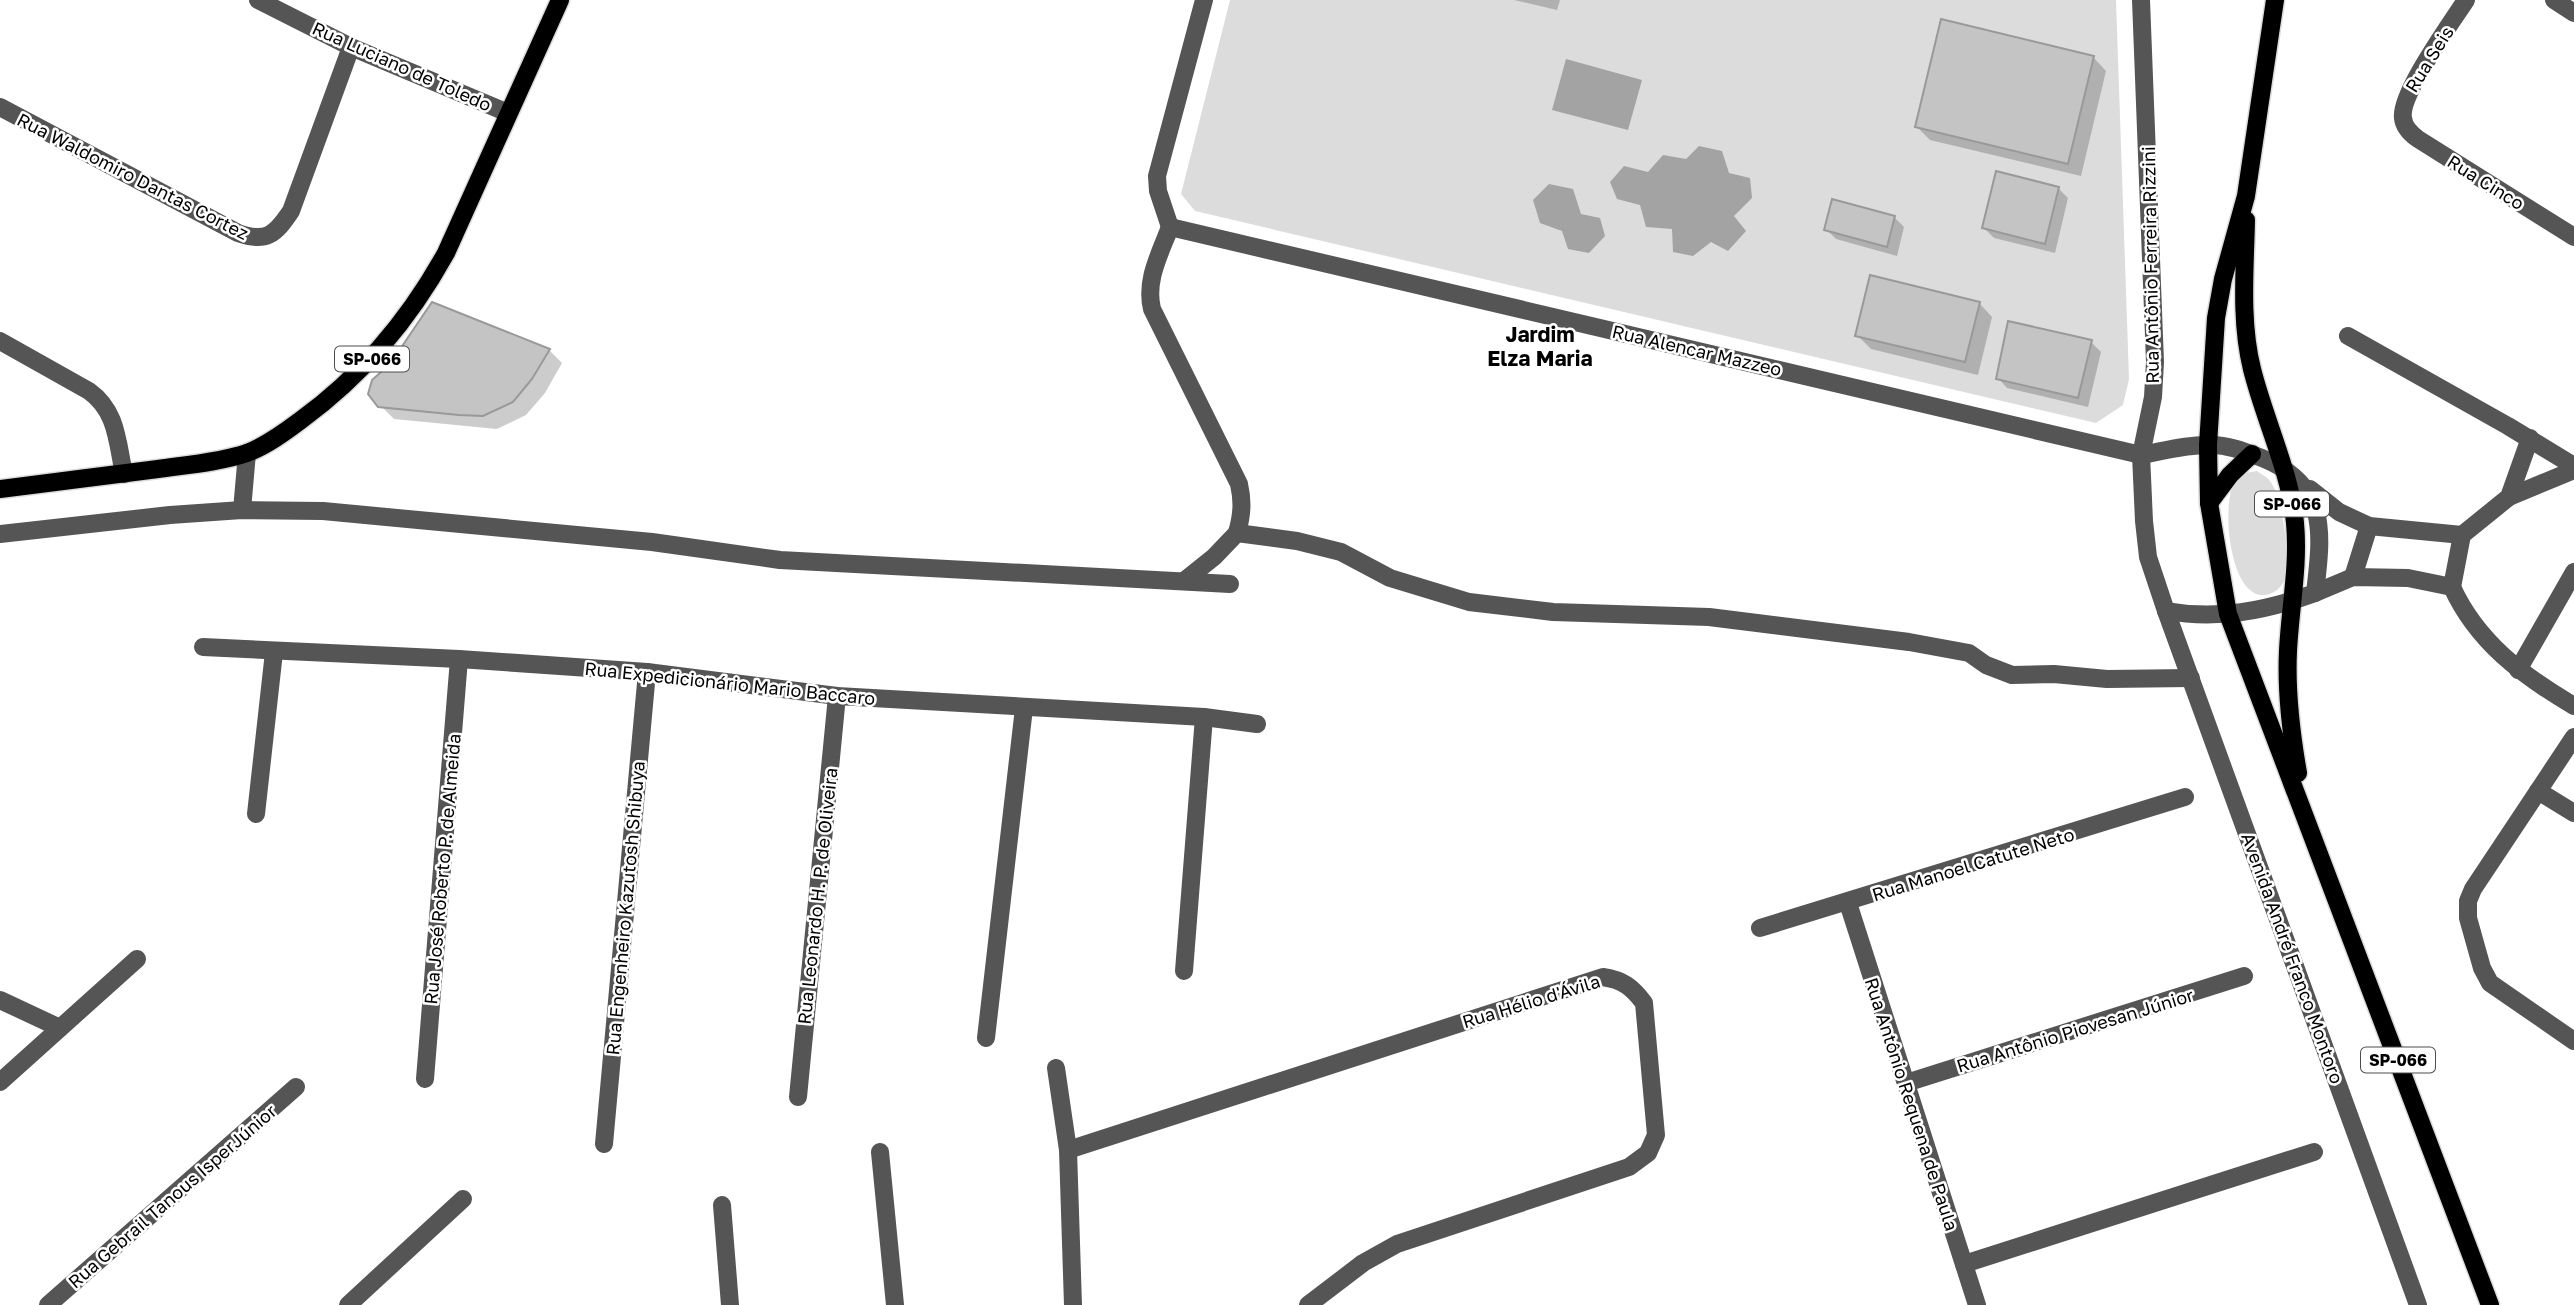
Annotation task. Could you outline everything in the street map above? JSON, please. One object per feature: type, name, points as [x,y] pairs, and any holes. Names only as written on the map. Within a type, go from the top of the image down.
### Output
[{"type":"main road","name":"SP-066","points":[[0,489],[189,465],[247,453],[285,432],[326,402],[362,370],[396,332],[426,290],[446,253],[560,0]]},
{"type":"main road","name":"SP-066","points":[[2275,0],[2246,196],[2223,279],[2216,318],[2208,445],[2209,503],[2228,614],[2490,1305]]},
{"type":"main road","name":"SP-066","points":[[2246,196],[2246,334],[2252,368],[2295,523],[2288,654],[2290,710],[2294,752],[2306,816]]},
{"type":"main road","points":[[2209,503],[2219,488],[2252,454]]},
{"type":"street","name":"Rua Luciano de Toledo","points":[[258,0],[351,47],[509,113]]},
{"type":"street","points":[[1184,581],[1237,533],[1242,514],[1239,484],[1152,309],[1149,296],[1150,280],[1170,227],[1158,191],[1157,176],[1204,0]]},
{"type":"street","name":"Rua Antônio Ferreira Rizzini","points":[[2141,0],[2155,362],[2153,397],[2141,455],[2148,557],[2166,611]]},
{"type":"street","name":"Rua Seis","points":[[2403,121],[2405,98],[2466,0]]},
{"type":"street","points":[[2554,0],[2574,13]]},
{"type":"street","name":"Rua Waldomiro Dantas Cortez","points":[[0,107],[253,239],[268,236],[281,226],[291,211],[351,47]]},
{"type":"street","name":"Rua Cinco","points":[[2403,121],[2409,132],[2418,139],[2574,237]]},
{"type":"street","name":"Rua Alencar Mazzeo","points":[[1170,227],[2141,455]]},
{"type":"street","points":[[2348,336],[2530,439],[2574,468]]},
{"type":"street","points":[[0,341],[102,400],[111,416],[124,474]]},
{"type":"street","points":[[2509,497],[2530,439]]},
{"type":"street","points":[[2141,455],[2208,445],[2224,446],[2252,454],[2281,467],[2339,512],[2369,526],[2462,534]]},
{"type":"street","points":[[242,510],[247,453]]},
{"type":"street","points":[[2574,468],[2509,497],[2462,534],[2452,587],[2477,630],[2518,670],[2574,706]]},
{"type":"street","points":[[2304,484],[2319,525],[2321,545],[2315,593]]},
{"type":"street","points":[[0,534],[170,515],[242,510],[323,511],[652,542],[780,560],[1230,584]]},
{"type":"street","points":[[2353,577],[2369,526]]},
{"type":"street","points":[[1237,533],[1297,541],[1341,552],[1390,578],[1469,602],[1553,612],[1709,617],[1909,642],[1969,653],[1986,665],[2012,675],[2054,674],[2107,679],[2192,678]]},
{"type":"street","points":[[2518,670],[2574,572]]},
{"type":"street","points":[[2166,611],[2187,614],[2249,613],[2291,602],[2353,577],[2408,578],[2452,587]]},
{"type":"street","name":"Avenida André Franco Montoro","points":[[2166,611],[2418,1305]]},
{"type":"street","name":"Rua Expedicionário Mario Baccaro","points":[[203,647],[459,659],[647,672],[837,696],[1203,717],[1257,724]]},
{"type":"street","points":[[256,814],[274,652]]},
{"type":"street","name":"Rua José Roberto P. de Almeida","points":[[425,1079],[459,659]]},
{"type":"street","name":"Rua Engenheiro Kazutosh Shibuya","points":[[604,1144],[647,672]]},
{"type":"street","name":"Rua Leonardo H. P. de Oliveira","points":[[797,1097],[837,696]]},
{"type":"street","points":[[986,1038],[1024,708]]},
{"type":"street","points":[[1184,971],[1203,717]]},
{"type":"street","points":[[2574,737],[2473,889],[2468,901],[2468,918],[2482,968],[2490,983],[2574,1041]]},
{"type":"street","points":[[2538,791],[2574,813]]},
{"type":"street","name":"Rua Manoel Catute Neto","points":[[1760,928],[2185,797]]},
{"type":"street","name":"Rua Antônio Requena de Paula","points":[[1848,903],[1977,1305]]},
{"type":"street","points":[[0,1082],[137,959]]},
{"type":"street","name":"Rua Antônio Piovesan Júnior","points":[[1906,1083],[2244,976]]},
{"type":"street","name":"Rua Hélio d'Ávila","points":[[1068,1150],[1604,977],[1618,979],[1633,988],[1644,1003],[1656,1135],[1648,1153],[1629,1167],[1397,1244],[1363,1263],[1308,1305]]},
{"type":"street","points":[[0,1000],[60,1028]]},
{"type":"street","points":[[1056,1068],[1068,1150],[1073,1305]]},
{"type":"street","name":"Rua Gebrail Tanous IsperJúnior","points":[[48,1305],[296,1087]]},
{"type":"street","points":[[880,1152],[895,1305]]},
{"type":"street","points":[[1964,1264],[2314,1152]]},
{"type":"street","points":[[348,1305],[463,1199]]},
{"type":"street","points":[[722,1205],[730,1305]]},
{"type":"shaded area","points":[[1230,0],[2116,0],[2129,379],[2123,405],[2096,423],[1195,211],[1181,194]]},
{"type":"shaded area","points":[[1566,59],[1642,80],[1628,130],[1552,110]]},
{"type":"shaded area","points":[[1699,146],[1722,151],[1729,173],[1750,178],[1752,198],[1734,216],[1746,231],[1728,251],[1711,242],[1693,256],[1673,252],[1672,229],[1646,227],[1640,205],[1617,199],[1610,182],[1624,166],[1648,172],[1663,155],[1686,159]]},
{"type":"shaded area","points":[[1549,184],[1573,189],[1581,214],[1600,218],[1605,236],[1589,253],[1568,249],[1562,231],[1540,223],[1533,200]]},
{"type":"shaded area","points":[[2257,471],[2269,480],[2275,489],[2282,513],[2287,554],[2286,575],[2282,585],[2274,592],[2259,595],[2247,587],[2238,572],[2229,529],[2231,490],[2239,476]]},
{"type":"building","points":[[1941,19],[2094,56],[2068,164],[1915,127]]},
{"type":"building","points":[[1996,171],[2059,187],[2045,244],[1982,228]]},
{"type":"building","points":[[1832,199],[1895,216],[1887,247],[1824,230]]},
{"type":"building","points":[[1870,275],[1980,302],[1965,362],[1855,336]]},
{"type":"building","points":[[432,302],[550,349],[532,379],[513,402],[483,416],[378,407],[368,394],[372,380],[390,364]]},
{"type":"building","points":[[2008,321],[2092,340],[2078,398],[1996,379]]},
{"type":"district","name":"Jardim Elza Maria","points":[[1540,346]]}]
